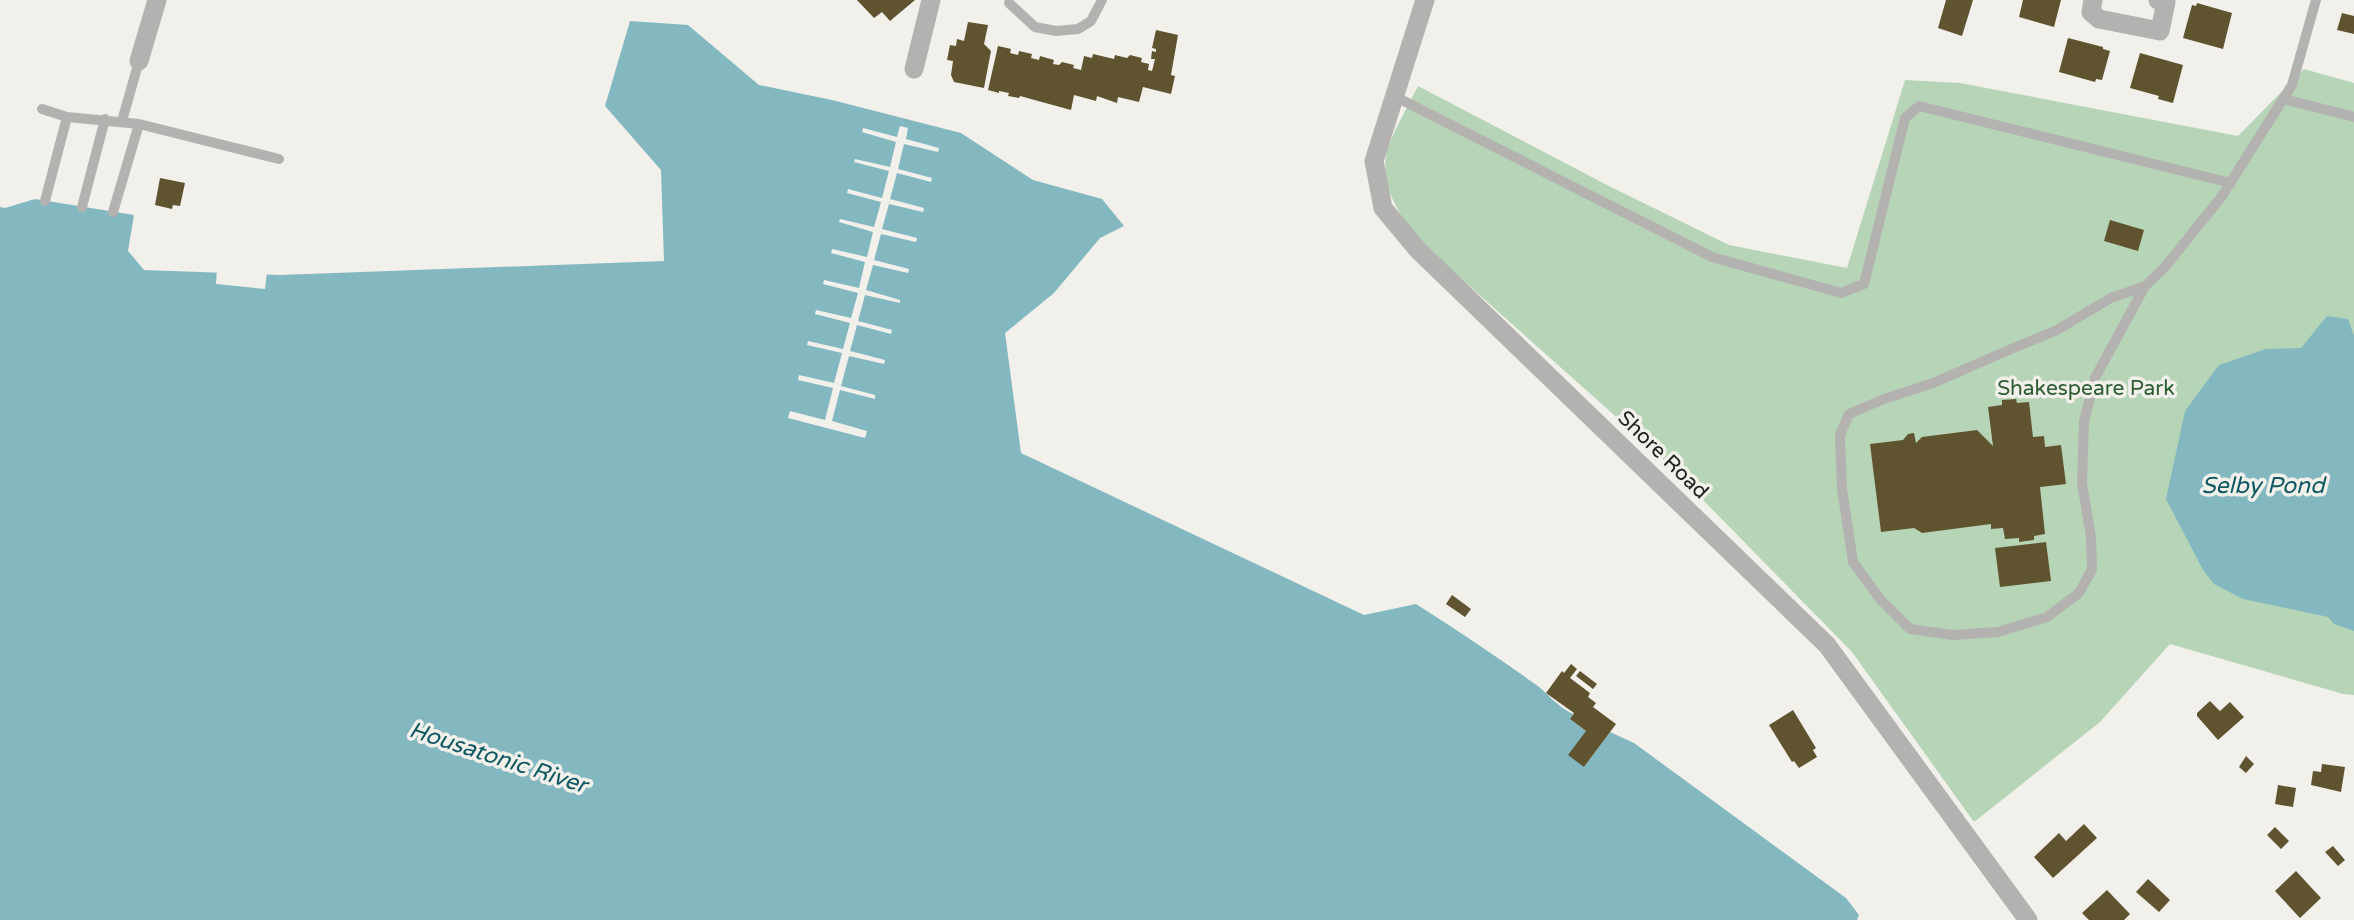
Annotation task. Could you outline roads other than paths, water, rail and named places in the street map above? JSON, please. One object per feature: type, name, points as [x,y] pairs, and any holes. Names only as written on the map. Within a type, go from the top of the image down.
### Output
[{"type":"street","points":[[139,61],[158,0]]},
{"type":"street","points":[[914,69],[931,0]]},
{"type":"street","name":"Shore Road","points":[[1425,0],[1374,160],[1382,208],[1418,250],[1827,645],[2028,920]]},
{"type":"street","points":[[2093,0],[2091,12],[2099,19],[2160,31],[2166,2],[2158,0]]},
{"type":"lane","points":[[1009,3],[1035,27],[1056,31],[1078,29],[1091,21],[1102,0]]},
{"type":"lane","points":[[2145,286],[2112,298],[2057,330],[1933,383],[1849,414],[1840,435],[1842,489],[1853,562],[1880,599],[1910,629],[1953,635],[1998,632],[2047,617],[2079,593],[2092,569],[2091,537],[2082,483],[2084,421],[2095,378],[2145,286],[2175,256],[2231,183],[2292,85],[2315,0]]},
{"type":"lane","points":[[122,121],[139,61]]},
{"type":"lane","points":[[1394,96],[1712,257],[1841,293],[1864,284],[1905,118],[1919,106],[2231,183]]},
{"type":"lane","points":[[2283,99],[2354,117]]},
{"type":"lane","points":[[42,109],[67,117],[139,124],[279,159]]},
{"type":"lane","points":[[45,201],[67,117]]},
{"type":"lane","points":[[82,207],[104,120]]},
{"type":"lane","points":[[113,212],[139,124]]},
{"type":"water","name":"Housatonic River","points":[[630,21],[688,25],[759,85],[832,100],[961,133],[1033,180],[1102,199],[1124,226],[1100,238],[1054,293],[1005,333],[1021,453],[1364,615],[1416,604],[1476,643],[1573,714],[1570,719],[1586,731],[1584,767],[1610,732],[1634,743],[1846,898],[1859,915],[1857,920],[0,920],[0,207],[35,199],[134,215],[128,251],[144,270],[280,275],[664,261],[661,170],[605,106]]},
{"type":"water","name":"Selby Pond","points":[[2327,316],[2348,319],[2354,336],[2354,631],[2334,624],[2328,617],[2243,599],[2214,584],[2203,570],[2166,499],[2185,411],[2219,365],[2266,349],[2301,348]]},
{"type":"park label","name":"Shakespeare Park","points":[[2086,388]]}]
